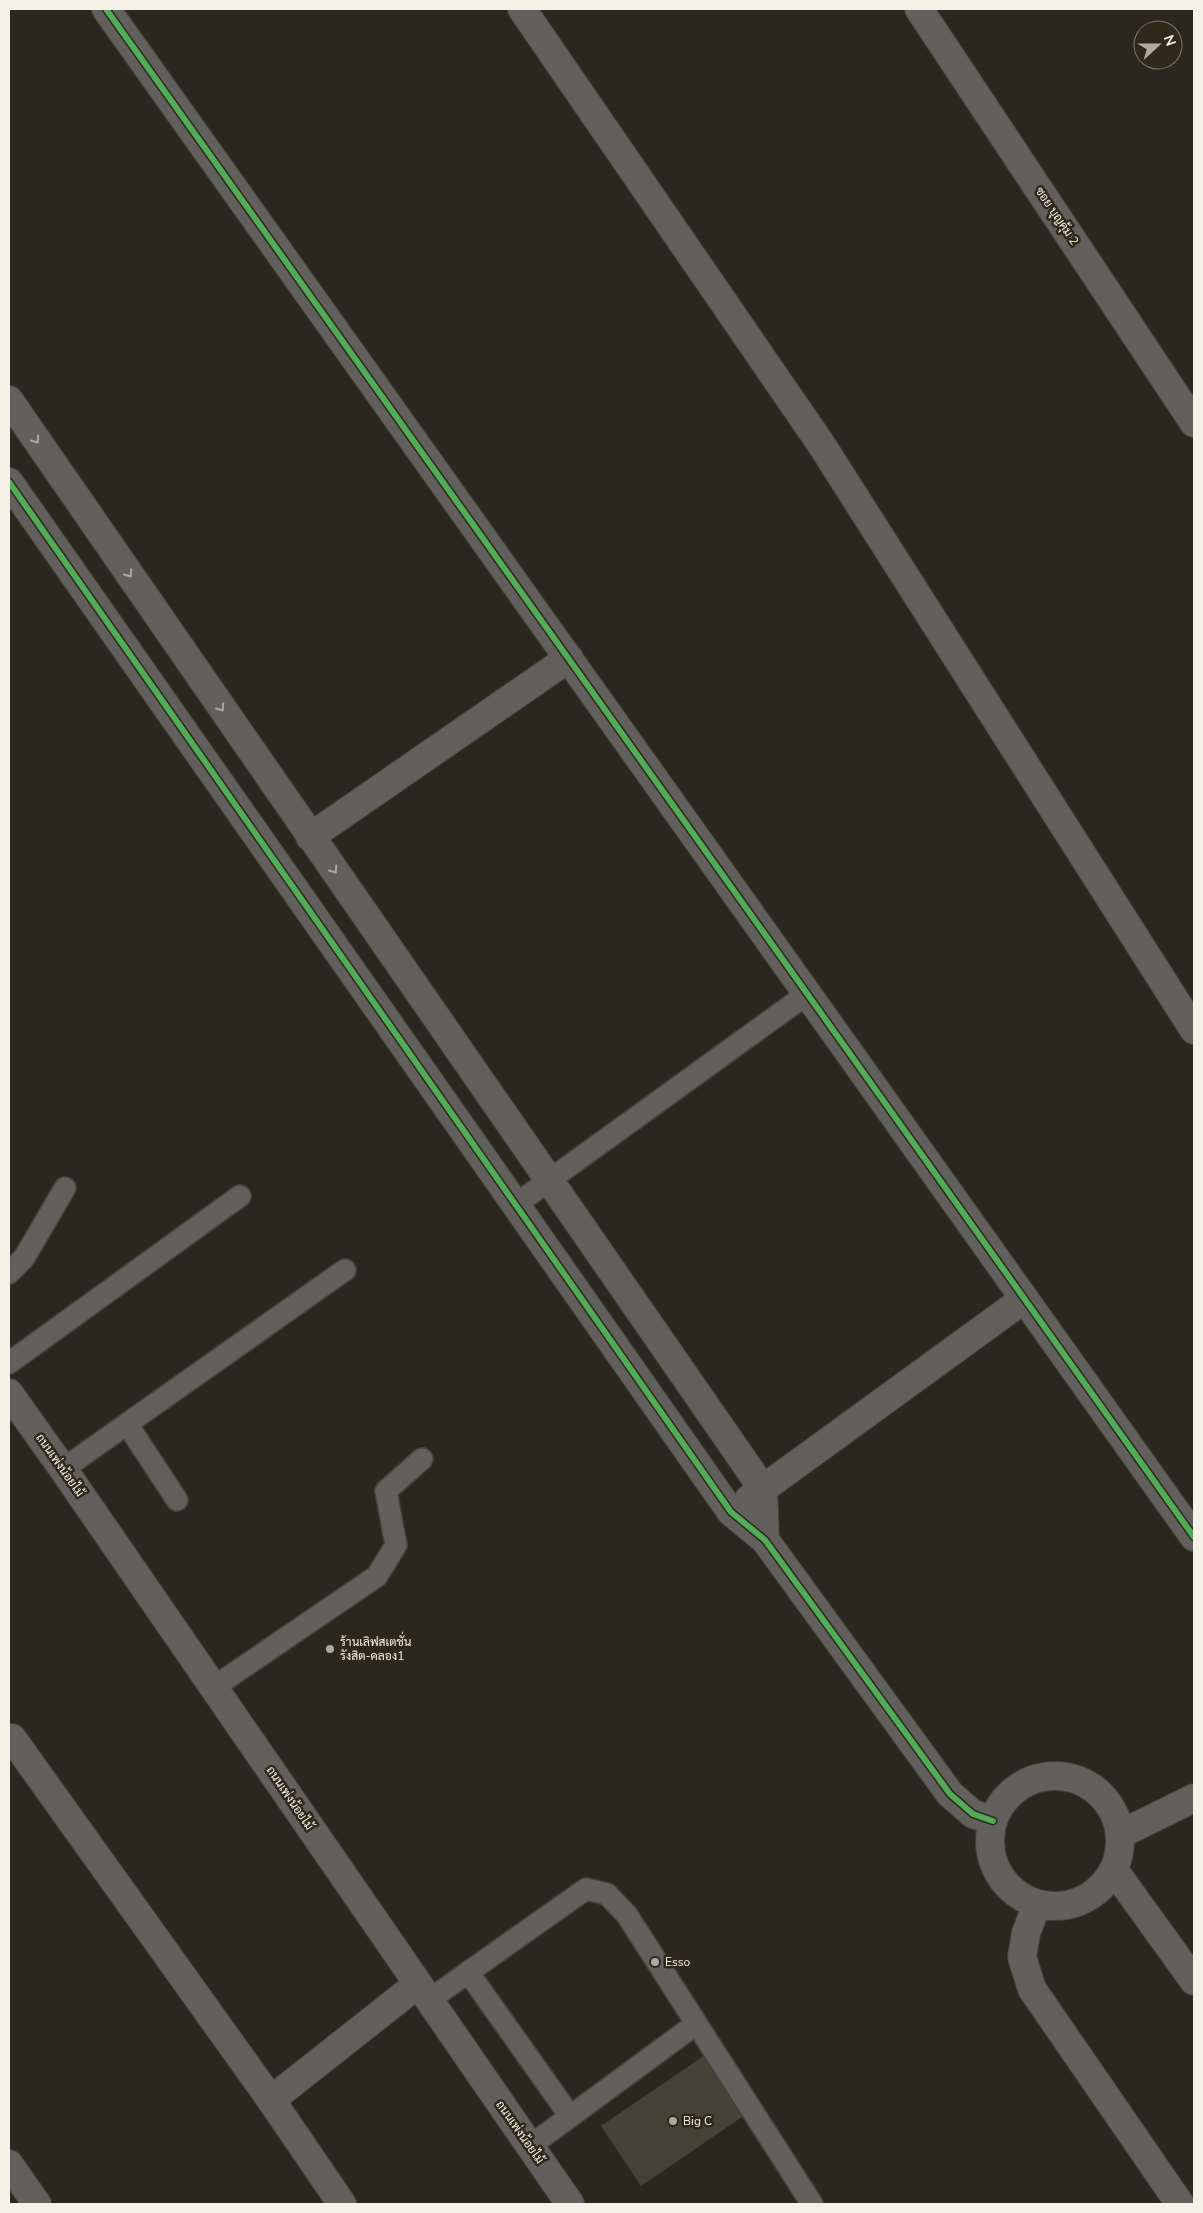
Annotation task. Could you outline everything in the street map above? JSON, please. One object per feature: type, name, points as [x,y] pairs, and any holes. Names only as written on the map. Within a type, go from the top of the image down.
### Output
[{"type":"street","points":[[106,9],[1194,1537]]},
{"type":"street","points":[[522,9],[821,444],[1194,1030]]},
{"type":"street","name":"ซอย บุญคุ้ม 2","points":[[919,9],[1194,423]]},
{"type":"street","points":[[9,400],[763,1489],[765,1540]]},
{"type":"street","points":[[9,482],[731,1512],[765,1540],[950,1794],[973,1814],[993,1821]]},
{"type":"street","points":[[310,837],[568,658]]},
{"type":"street","points":[[731,1512],[1024,1299]]},
{"type":"street","name":"ถนนเพ่งน้อยไม้","points":[[9,1395],[63,1469],[570,2204]]},
{"type":"street","points":[[12,1738],[271,2100],[342,2204]]},
{"type":"street","points":[[1054,1775],[1083,1781],[1102,1795],[1114,1812],[1121,1834],[1119,1856],[1114,1870],[1106,1883],[1089,1898],[1068,1906],[1037,1904],[1016,1894],[1006,1885],[994,1866],[989,1844],[993,1821],[1003,1801],[1012,1790],[1032,1779],[1054,1775]]},
{"type":"street","points":[[1121,1834],[1194,1798]]},
{"type":"street","points":[[1114,1870],[1194,1981]]},
{"type":"street","points":[[1037,1904],[1026,1933],[1022,1957],[1032,1989],[1180,2204]]},
{"type":"street","points":[[271,2100],[423,1992]]},
{"type":"street","points":[[9,2164],[38,2204]]},
{"type":"lane","points":[[515,1205],[807,994]]},
{"type":"lane","points":[[9,1273],[24,1258],[65,1188]]},
{"type":"lane","points":[[9,1362],[240,1196]]},
{"type":"lane","points":[[63,1469],[345,1270]]},
{"type":"lane","points":[[127,1424],[177,1500]]},
{"type":"lane","points":[[214,1687],[377,1576],[396,1545],[386,1491],[422,1459]]},
{"type":"lane","points":[[423,1992],[468,1972],[586,1889],[607,1894],[627,1915],[812,2204]]},
{"type":"lane","points":[[468,1972],[570,2116]]},
{"type":"lane","points":[[530,2146],[696,2024]]},
{"type":"building","name":"Big C","points":[[705,2055],[745,2115],[641,2186],[601,2126]]},
{"type":"cycle path","points":[[106,9],[1194,1537]]},
{"type":"cycle path","points":[[9,482],[731,1512],[765,1540],[950,1794],[973,1814],[993,1821]]},
{"type":"place","name":"ร้านเลิฟสเตชั่น รังสิต-คลอง1","points":[[330,1649]]},
{"type":"place","name":"Esso","points":[[655,1962]]},
{"type":"place","name":"Big C","points":[[673,2121]]}]
